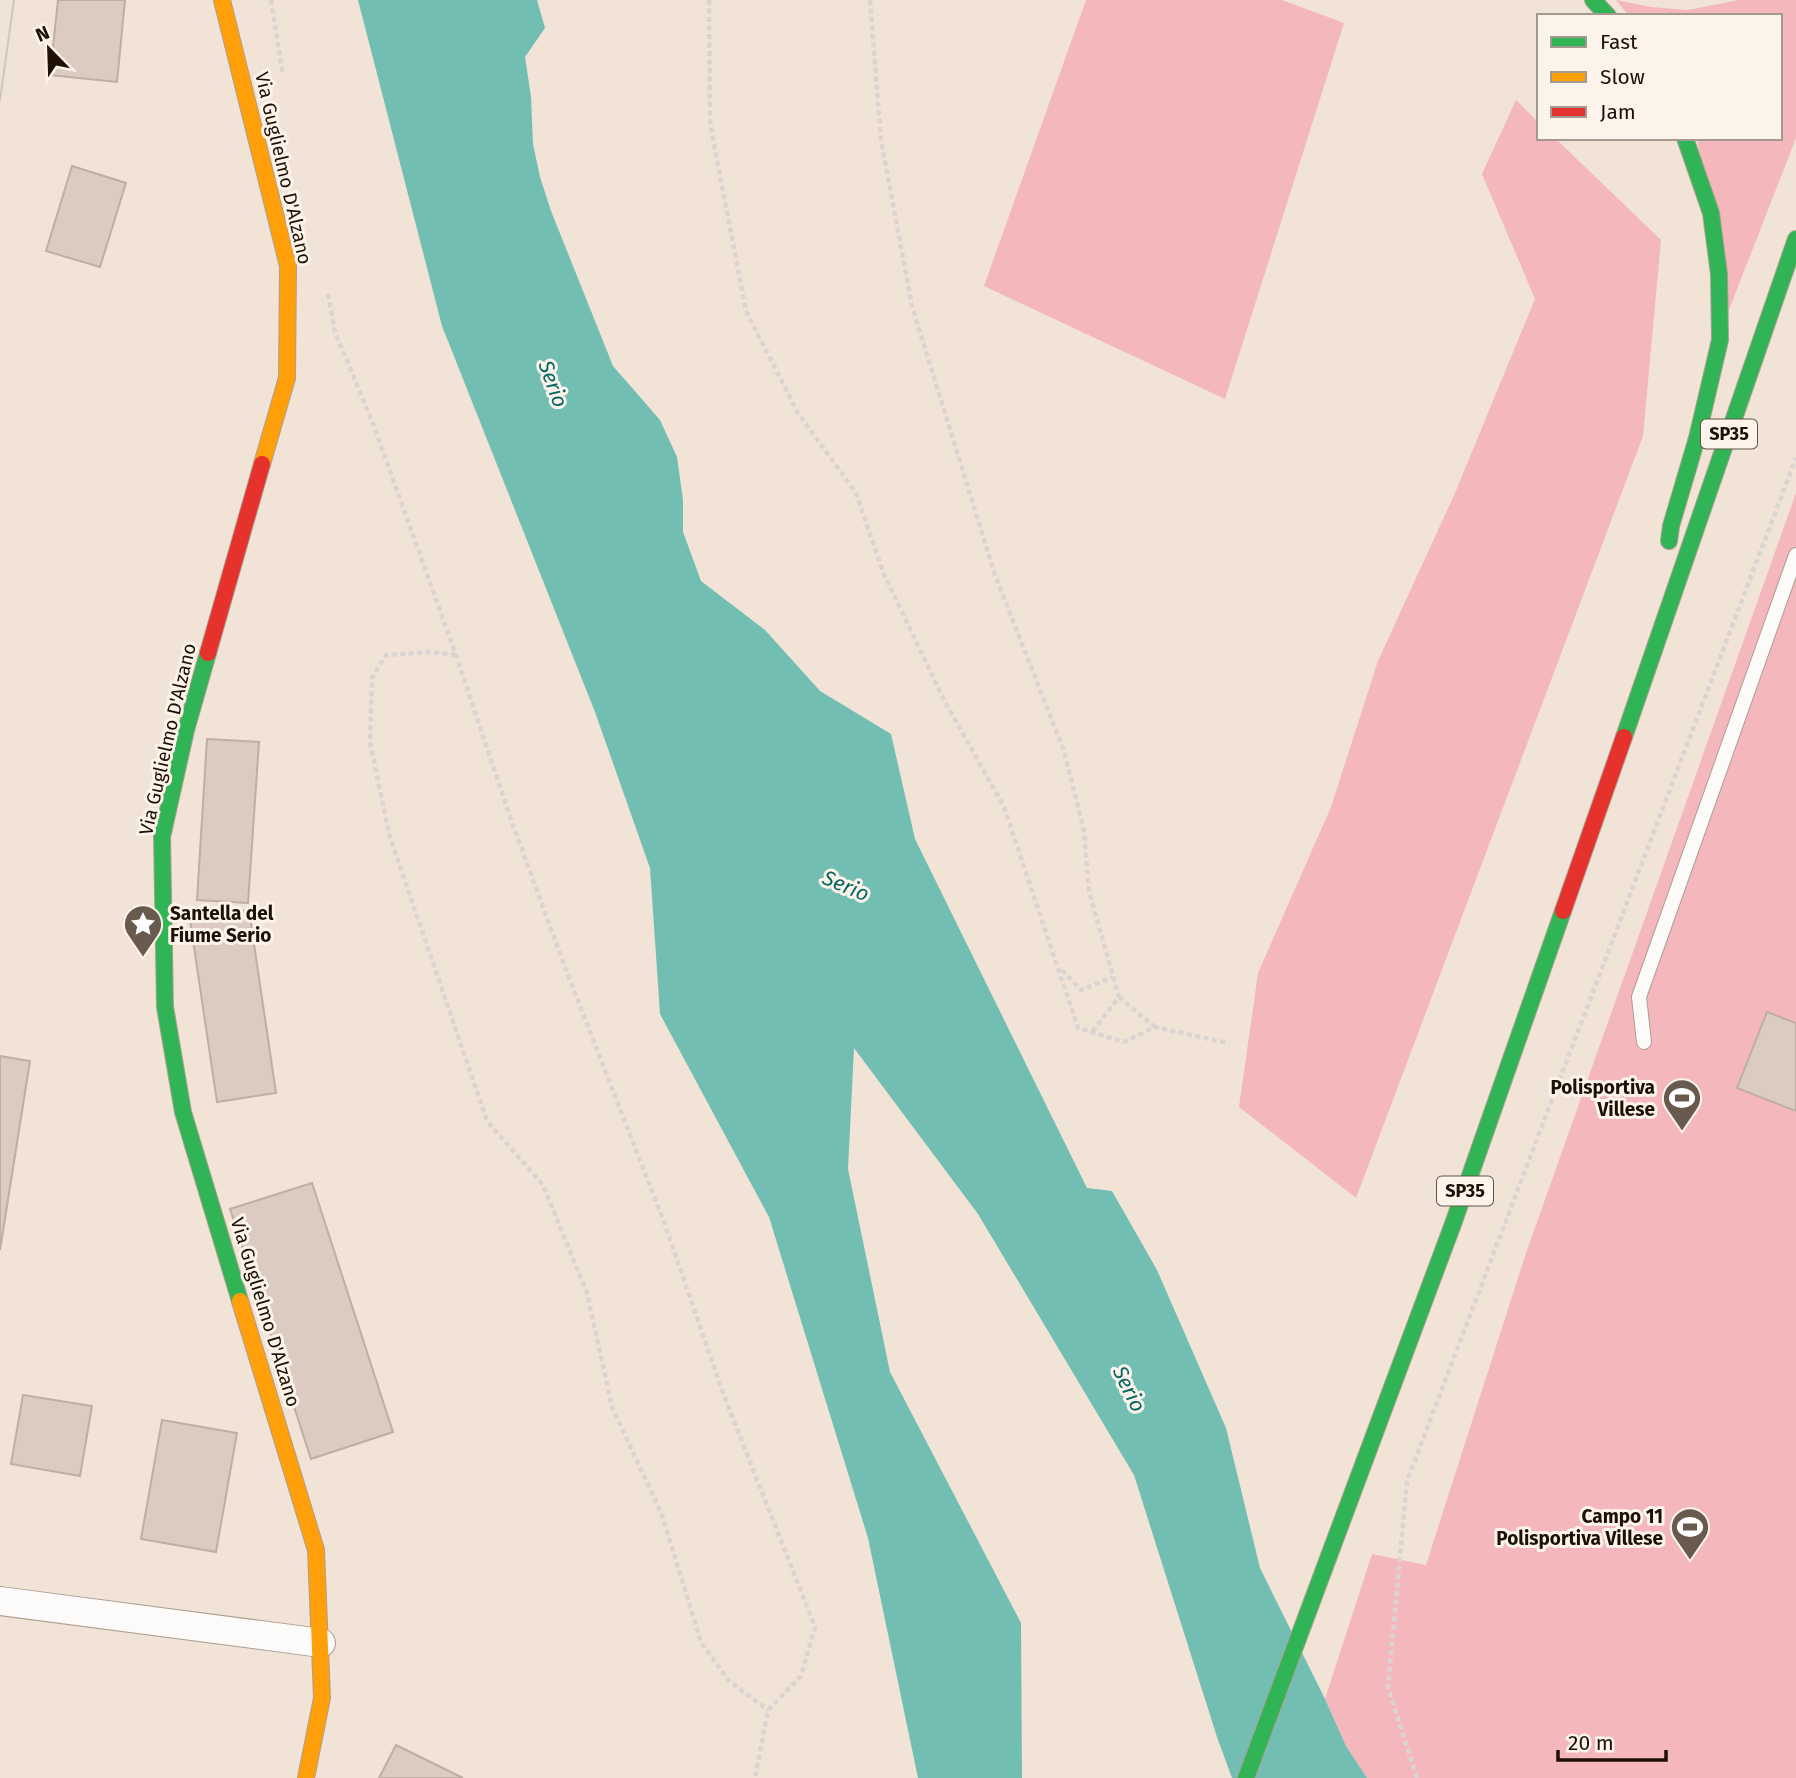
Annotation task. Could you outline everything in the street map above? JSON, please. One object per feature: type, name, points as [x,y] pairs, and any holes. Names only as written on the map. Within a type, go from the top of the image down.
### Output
[{"type":"main road","name":"Via Guglielmo D'Alzano","points":[[222,0],[288,266],[287,378],[186,730],[162,837],[165,1007],[183,1112],[316,1550],[322,1698],[306,1778]]},
{"type":"main road","points":[[1593,0],[1606,14]]},
{"type":"main road","points":[[1662,628],[1671,526],[1697,438],[1720,340],[1719,274],[1711,213],[1686,140]]},
{"type":"main road","name":"SP35","points":[[1245,1778],[1453,1224],[1796,239]]},
{"type":"street","points":[[0,1601],[321,1643]]},
{"type":"lane","points":[[1644,1042],[1639,997],[1796,555]]},
{"type":"path","points":[[271,0],[284,80]]},
{"type":"path","points":[[709,0],[710,123],[746,311],[798,414],[856,493],[883,572],[944,700],[1004,807],[1078,1028],[1124,1042],[1154,1027]]},
{"type":"path","points":[[870,0],[881,139],[912,306],[995,575],[1064,751],[1084,831],[1089,891],[1119,997],[1154,1027],[1228,1043]]},
{"type":"path","points":[[327,292],[335,332],[372,421],[456,655],[510,817],[664,1222],[723,1393],[815,1627],[801,1676],[768,1710],[755,1778]]},
{"type":"path","points":[[1417,1778],[1388,1687],[1407,1481],[1796,458]]},
{"type":"path","points":[[456,655],[429,652],[386,655],[372,678],[370,742],[389,834],[487,1121],[543,1185],[587,1293],[612,1408],[662,1515],[701,1642],[729,1681],[768,1710]]},
{"type":"path","points":[[1059,967],[1081,990],[1113,977]]},
{"type":"path","points":[[1092,1032],[1119,997]]},
{"type":"shaded area","points":[[1086,0],[1282,0],[1344,23],[1225,399],[984,286]]},
{"type":"shaded area","points":[[1616,0],[1651,7],[1688,10],[1739,0],[1796,0],[1796,138],[1727,315],[1697,140],[1782,140],[1782,14],[1627,14]]},
{"type":"shaded area","points":[[1516,100],[1537,121],[1537,140],[1557,140],[1661,240],[1643,436],[1356,1198],[1239,1107],[1258,973],[1331,807],[1378,661],[1455,493],[1535,299],[1482,174]]},
{"type":"shaded area","points":[[1796,493],[1796,1778],[1367,1778],[1346,1746],[1325,1699],[1372,1554],[1426,1565],[1526,1253]]},
{"type":"water","name":"Serio","points":[[358,0],[537,0],[545,28],[525,57],[531,97],[533,144],[540,177],[613,366],[660,420],[677,457],[683,500],[683,532],[701,581],[765,630],[820,691],[891,734],[915,839],[1087,1188],[1112,1191],[1157,1270],[1226,1428],[1260,1568],[1346,1746],[1367,1778],[1232,1778],[1134,1475],[978,1214],[854,1048],[848,1169],[890,1372],[1021,1623],[1022,1778],[918,1778],[868,1538],[769,1217],[660,1014],[650,868],[595,712],[442,326]]},
{"type":"building","points":[[58,0],[125,0],[117,82],[50,75]]},
{"type":"building","points":[[72,166],[126,183],[100,267],[46,251]]},
{"type":"building","points":[[207,739],[259,742],[248,903],[197,900]]},
{"type":"building","points":[[249,910],[276,1093],[217,1102],[190,920]]},
{"type":"building","points":[[1767,1012],[1796,1023],[1796,1111],[1737,1088]]},
{"type":"building","points":[[0,1056],[30,1061],[0,1250]]},
{"type":"building","points":[[312,1183],[393,1432],[311,1459],[230,1209]]},
{"type":"building","points":[[23,1395],[92,1406],[80,1476],[11,1464]]},
{"type":"building","points":[[162,1420],[237,1433],[216,1552],[141,1539]]},
{"type":"building","points":[[396,1745],[463,1778],[379,1778]]},
{"type":"tram line","points":[[0,100],[14,0]]},
{"type":"traffic: fast","points":[[1593,0],[1606,14]]},
{"type":"traffic: fast","points":[[1669,541],[1720,340],[1719,274],[1711,213],[1686,140]]},
{"type":"traffic: fast","points":[[1624,737],[1796,239]]},
{"type":"traffic: fast","points":[[208,653],[186,730],[162,837],[165,1007],[183,1112],[240,1301]]},
{"type":"traffic: fast","points":[[1246,1778],[1453,1224],[1563,911]]},
{"type":"traffic: slow","points":[[222,0],[288,266],[287,378],[262,464]]},
{"type":"traffic: slow","points":[[240,1301],[316,1550],[322,1698],[306,1778]]},
{"type":"traffic: jam","points":[[208,653],[262,464]]},
{"type":"traffic: jam","points":[[1563,911],[1624,737]]},
{"type":"place","name":"Santella del Fiume Serio","points":[[143,958]]},
{"type":"place","name":"Polisportiva Villese","points":[[1682,1132]]},
{"type":"place","name":"Campo 11 Polisportiva Villese","points":[[1690,1561]]}]
